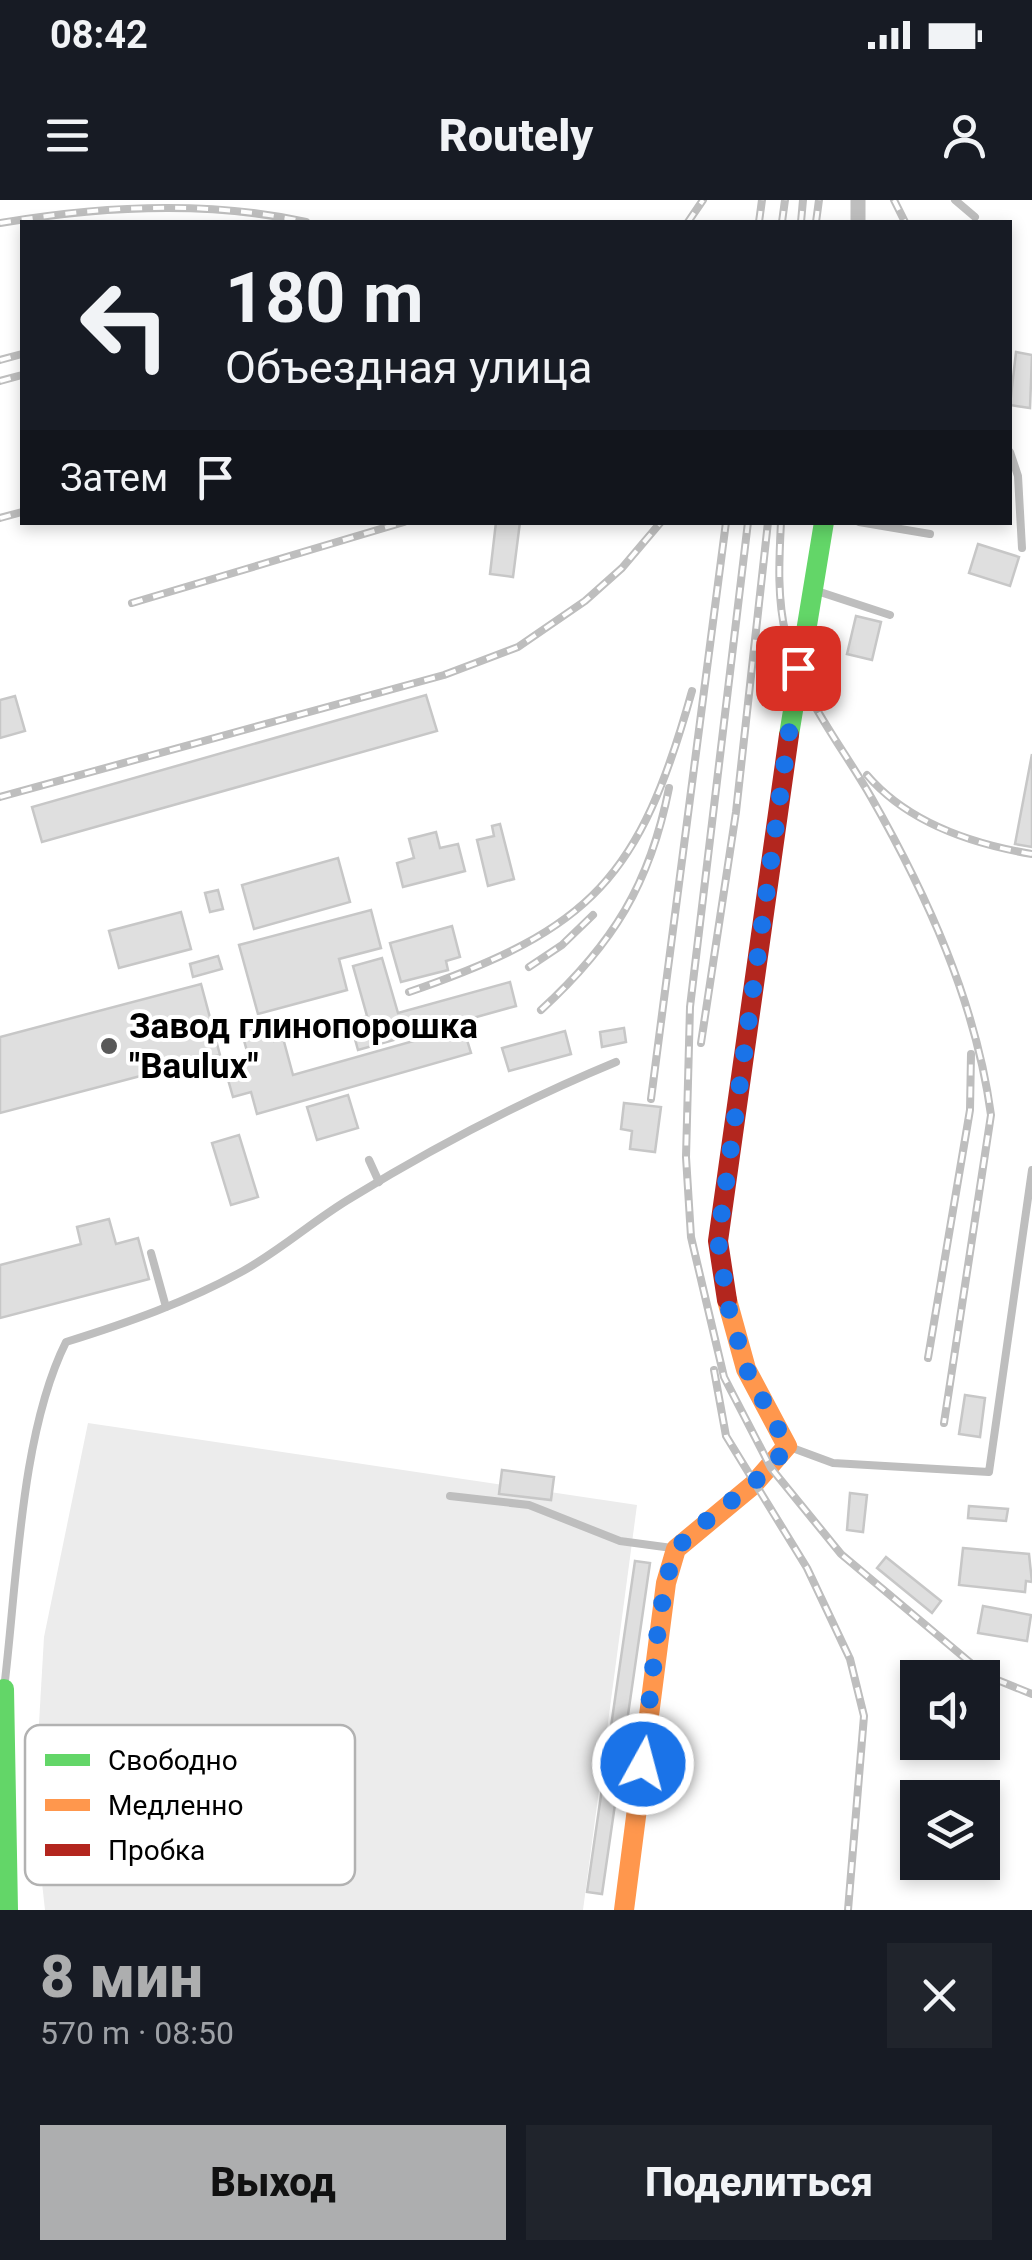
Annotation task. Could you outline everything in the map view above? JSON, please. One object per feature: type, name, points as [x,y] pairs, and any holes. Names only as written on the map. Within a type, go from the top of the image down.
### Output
[{"type":"street","points":[[624,1910],[666,1583],[676,1549],[754,1485],[787,1446],[746,1368],[728,1306],[718,1240],[824,525]]},
{"type":"street","points":[[1,1687],[8,1910]]},
{"type":"lane","points":[[955,200],[974,218]]},
{"type":"lane","points":[[1012,458],[1018,476],[1022,548]]},
{"type":"lane","points":[[877,525],[930,534]]},
{"type":"lane","points":[[813,590],[890,615]]},
{"type":"lane","points":[[1,1687],[48,1378],[66,1342],[166,1307],[247,1269],[379,1182],[532,1096],[616,1062]]},
{"type":"lane","points":[[369,1160],[379,1182]]},
{"type":"lane","points":[[787,1446],[833,1463],[989,1472],[1032,1170]]},
{"type":"lane","points":[[151,1253],[166,1307]]},
{"type":"lane","points":[[450,1496],[529,1506],[620,1541],[676,1549]]},
{"type":"shaded area","points":[[88,1423],[637,1505],[583,1910],[45,1910],[42,1885],[355,1885],[355,1725],[39,1725],[44,1637]]},
{"type":"building","points":[[1016,352],[1032,355],[1030,408],[1012,405]]},
{"type":"building","points":[[496,525],[520,525],[513,577],[490,574]]},
{"type":"building","points":[[978,544],[1019,557],[1010,586],[969,573]]},
{"type":"building","points":[[856,616],[881,622],[872,660],[847,654]]},
{"type":"building","points":[[426,695],[437,731],[42,842],[32,807]]},
{"type":"building","points":[[15,696],[25,731],[0,738],[0,700]]},
{"type":"building","points":[[1032,754],[1032,847],[1015,844]]},
{"type":"building","points":[[500,824],[514,879],[488,886],[477,840],[494,836],[492,826]]},
{"type":"building","points":[[436,832],[440,848],[458,844],[465,871],[403,887],[397,863],[414,858],[409,839]]},
{"type":"building","points":[[338,858],[350,902],[254,929],[242,885]]},
{"type":"building","points":[[218,890],[223,909],[210,912],[205,893]]},
{"type":"building","points":[[371,910],[381,948],[339,959],[347,990],[258,1014],[239,945]]},
{"type":"building","points":[[181,912],[191,949],[119,968],[109,931]]},
{"type":"building","points":[[452,926],[460,957],[446,961],[448,970],[401,982],[390,943]]},
{"type":"building","points":[[218,956],[222,969],[193,977],[190,964]]},
{"type":"building","points":[[382,958],[398,1013],[510,982],[516,1006],[358,1050],[350,1021],[367,1016],[353,966]]},
{"type":"building","name":"Завод глинопорошка \"Baulux\"","points":[[201,984],[220,1055],[0,1113],[0,1037]]},
{"type":"building","points":[[270,1025],[274,1041],[283,1038],[293,1075],[463,1027],[471,1053],[257,1114],[251,1092],[233,1097],[223,1062],[248,1055],[242,1033]]},
{"type":"building","points":[[624,1028],[626,1042],[602,1047],[600,1032]]},
{"type":"building","points":[[565,1031],[571,1054],[509,1071],[502,1048]]},
{"type":"building","points":[[348,1095],[358,1128],[317,1140],[307,1107]]},
{"type":"building","points":[[624,1103],[661,1107],[655,1152],[630,1149],[632,1131],[621,1129]]},
{"type":"building","points":[[239,1135],[258,1197],[231,1205],[212,1143]]},
{"type":"building","points":[[109,1219],[116,1244],[138,1238],[149,1279],[0,1318],[0,1265],[81,1244],[77,1227]]},
{"type":"building","points":[[965,1395],[985,1398],[980,1437],[959,1434]]},
{"type":"building","points":[[502,1470],[554,1477],[551,1500],[499,1494]]},
{"type":"building","points":[[850,1493],[867,1495],[863,1532],[847,1530]]},
{"type":"building","points":[[969,1506],[1008,1509],[1006,1521],[968,1518]]},
{"type":"building","points":[[963,1548],[1029,1554],[1032,1582],[1026,1581],[1025,1592],[959,1585]]},
{"type":"building","points":[[886,1557],[941,1601],[932,1613],[877,1568]]},
{"type":"building","points":[[635,1561],[650,1563],[602,1894],[587,1892]]},
{"type":"building","points":[[983,1606],[1031,1615],[1027,1641],[978,1633]]},
{"type":"railway","points":[[689,220],[703,200]]},
{"type":"railway","points":[[759,220],[762,200]]},
{"type":"railway","points":[[782,220],[785,200]]},
{"type":"railway","points":[[801,220],[803,200]]},
{"type":"railway","points":[[816,220],[819,200]]},
{"type":"railway","points":[[894,200],[904,220]]},
{"type":"railway","points":[[23,220],[153,208],[230,210],[295,220]]},
{"type":"railway","points":[[0,223],[20,220]]},
{"type":"railway","points":[[0,360],[20,355]]},
{"type":"railway","points":[[0,381],[20,376]]},
{"type":"railway","points":[[0,518],[20,513]]},
{"type":"railway","points":[[132,603],[394,525]]},
{"type":"railway","points":[[0,797],[444,675],[518,647],[585,601],[622,568],[658,525]]},
{"type":"railway","points":[[651,1099],[726,525]]},
{"type":"railway","points":[[748,525],[690,1007],[686,1157],[691,1237],[724,1377],[771,1468],[841,1554],[985,1675],[1032,1694]]},
{"type":"railway","points":[[701,1043],[736,812],[768,525]]},
{"type":"railway","points":[[781,525],[780,594],[792,657],[811,699],[871,797],[930,911],[961,991],[984,1073],[991,1115],[944,1423]]},
{"type":"railway","points":[[409,992],[524,945],[566,918],[600,888],[628,851],[652,808],[692,691]]},
{"type":"railway","points":[[867,775],[902,806],[942,829],[1032,854]]},
{"type":"railway","points":[[541,1010],[589,961],[625,910],[651,854],[669,788]]},
{"type":"railway","points":[[529,967],[562,945],[593,915]]},
{"type":"railway","points":[[928,1358],[970,1110],[971,1054]]},
{"type":"railway","points":[[714,1370],[726,1436],[807,1568],[850,1659],[864,1716],[848,1910]]},
{"type":"traffic: fast","points":[[789,735],[824,525]]},
{"type":"traffic: fast","points":[[4,1689],[8,1910]]},
{"type":"traffic: slow","points":[[624,1910],[666,1583],[676,1549],[753,1485],[787,1446],[746,1369],[727,1300]]},
{"type":"traffic: jam","points":[[727,1300],[718,1241],[789,735]]},
{"type":"place","name":"Завод глинопорошка \"Baulux\"","points":[[109,1046]]},
{"type":"route","points":[[643,1764],[666,1583],[676,1549],[754,1485],[787,1446],[746,1368],[728,1306],[718,1240],[798,668]]}]
